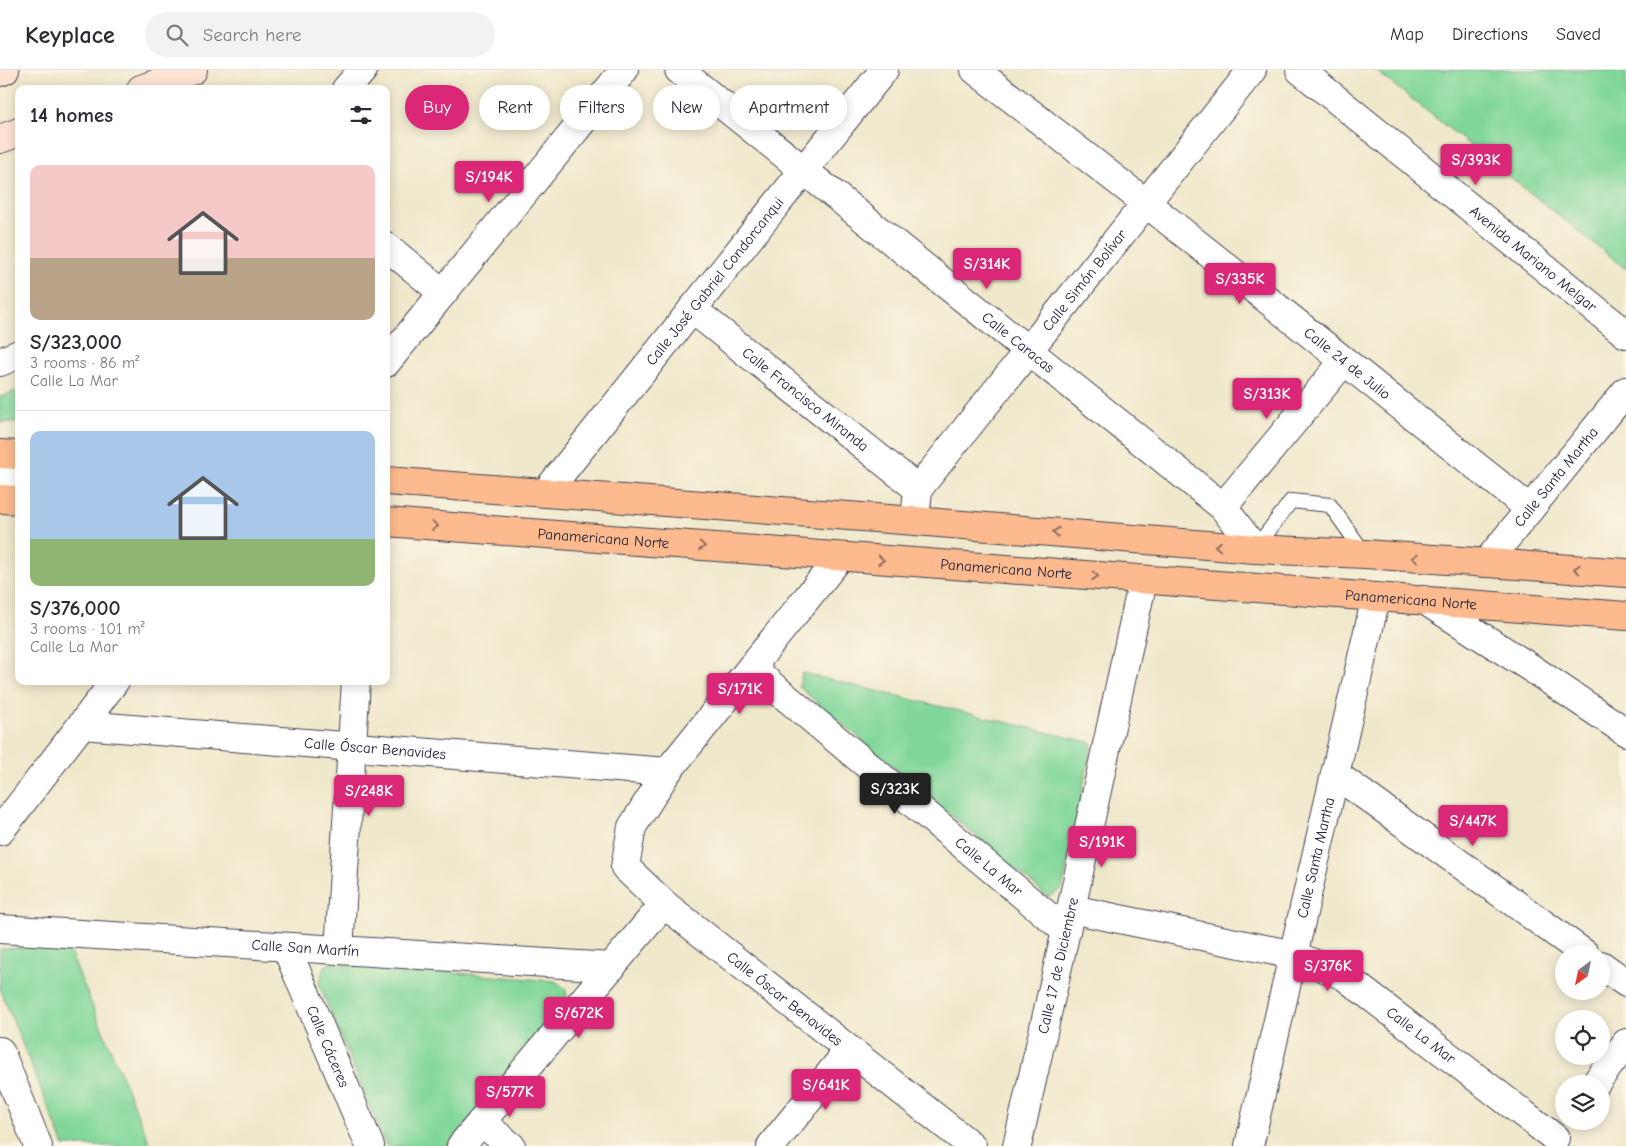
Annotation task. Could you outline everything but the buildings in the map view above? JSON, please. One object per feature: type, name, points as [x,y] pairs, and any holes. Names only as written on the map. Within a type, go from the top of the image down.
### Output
[{"type":"highway","points":[[0,454],[15,455]]},
{"type":"highway","points":[[390,481],[916,520],[1255,549],[1365,554],[1626,573]]},
{"type":"highway","points":[[0,499],[15,500]]},
{"type":"highway","name":"Panamericana Norte","points":[[390,522],[1626,616]]},
{"type":"main road","points":[[0,72],[5,70]]},
{"type":"main road","points":[[152,85],[194,70]]},
{"type":"main road","points":[[0,139],[15,133]]},
{"type":"street","points":[[350,85],[363,70]]},
{"type":"street","points":[[390,357],[624,70]]},
{"type":"street","name":"Calle Caracas","points":[[679,70],[1223,507],[1255,549]]},
{"type":"street","name":"Calle José Gabriel Condorcanqui","points":[[546,492],[884,70]]},
{"type":"street","name":"Calle 24 de Julio","points":[[975,70],[1146,203],[1530,509]]},
{"type":"street","name":"Calle Simón Bolívar","points":[[918,489],[1252,70]]},
{"type":"street","name":"Avenida Mariano Melgar","points":[[1300,70],[1626,334]]},
{"type":"street","points":[[390,249],[443,293]]},
{"type":"street","name":"Calle Francisco Miranda","points":[[692,309],[918,489]]},
{"type":"street","points":[[0,362],[15,356]]},
{"type":"street","points":[[1223,507],[1344,361]]},
{"type":"street","name":"Calle Santa Martha","points":[[1486,563],[1626,391]]},
{"type":"street","points":[[0,484],[15,471]]},
{"type":"street","points":[[916,520],[918,489]]},
{"type":"street","points":[[667,772],[840,557]]},
{"type":"street","name":"Calle 17 de Diciembre","points":[[1017,1146],[1143,580]]},
{"type":"street","name":"Calle Santa Martha","points":[[1249,1146],[1376,597]]},
{"type":"street","points":[[1424,600],[1532,668],[1626,732]]},
{"type":"street","name":"Calle La Mar","points":[[751,668],[1068,920],[1294,955],[1344,976],[1558,1135]]},
{"type":"street","points":[[0,831],[112,685]]},
{"type":"street","points":[[339,950],[356,685]]},
{"type":"street","name":"Calle Óscar Benavides","points":[[82,725],[667,772],[632,826],[624,866],[664,904],[972,1146]]},
{"type":"street","points":[[1335,774],[1572,945]]},
{"type":"street","points":[[461,1146],[664,904]]},
{"type":"street","name":"Calle San Martín","points":[[0,929],[612,967]]},
{"type":"street","name":"Calle Cáceres","points":[[286,947],[370,1146]]},
{"type":"street","points":[[1610,971],[1626,983]]},
{"type":"street","points":[[1602,1075],[1626,1043]]},
{"type":"street","points":[[771,1146],[849,1050]]},
{"type":"street","points":[[0,1051],[38,1146]]},
{"type":"street","points":[[481,1122],[511,1146]]},
{"type":"lane","points":[[1255,549],[1290,501],[1330,505],[1365,554]]},
{"type":"green space","points":[[1375,70],[1626,70],[1626,269]]},
{"type":"green space","points":[[15,391],[15,422],[0,422],[0,397]]},
{"type":"green space","points":[[802,673],[1092,743],[1062,889],[1048,897],[799,687]]},
{"type":"green space","points":[[67,945],[151,1146],[64,1146],[0,989],[0,949]]},
{"type":"green space","points":[[332,963],[555,981],[566,989],[567,1006],[447,1146],[386,1146],[319,984],[325,966]]}]
